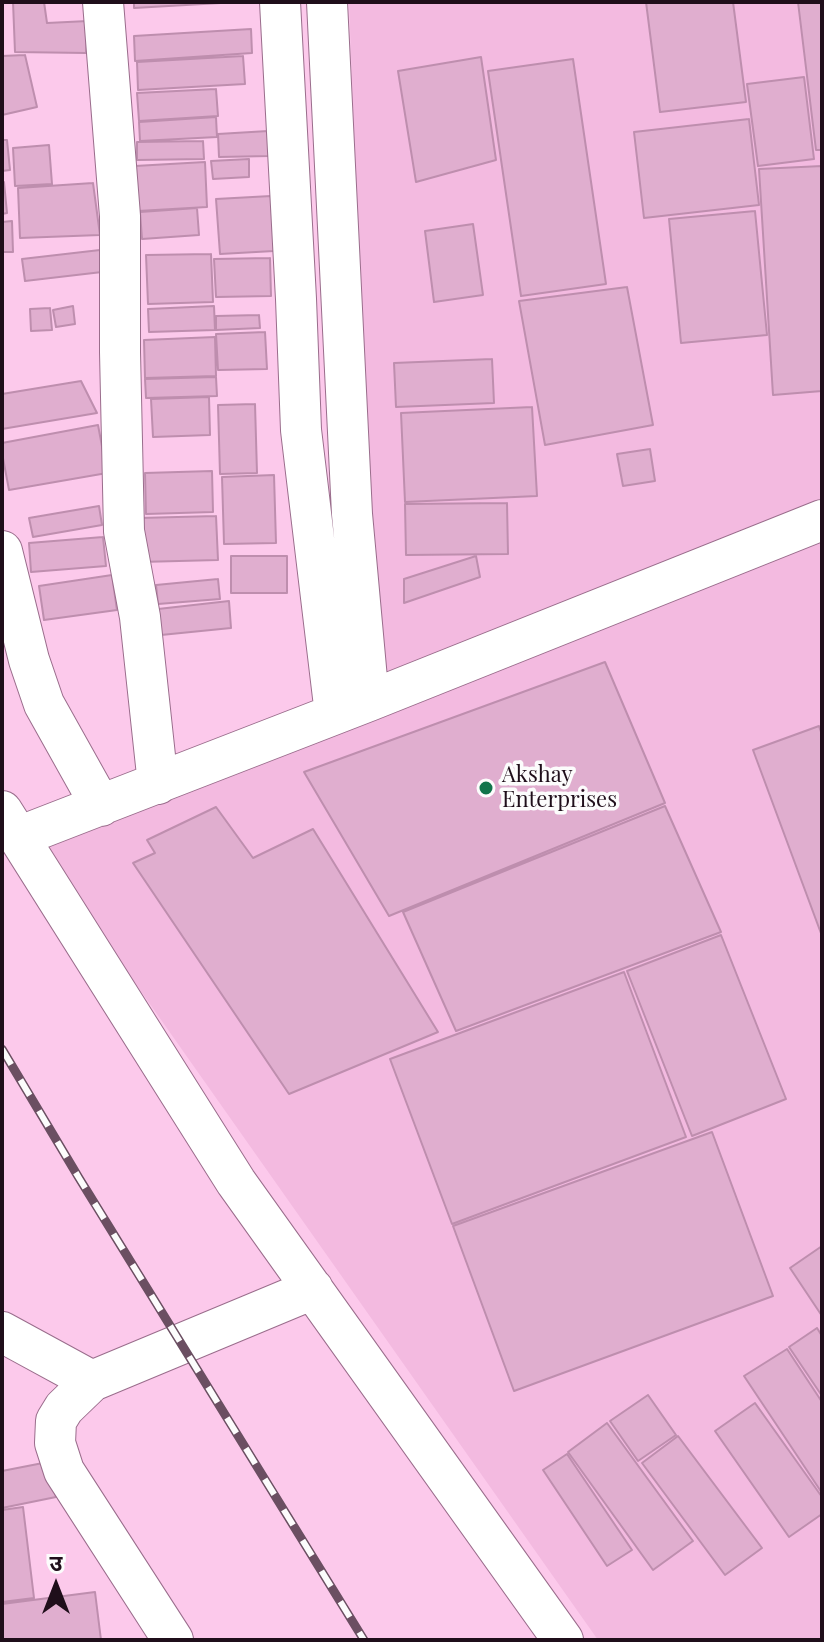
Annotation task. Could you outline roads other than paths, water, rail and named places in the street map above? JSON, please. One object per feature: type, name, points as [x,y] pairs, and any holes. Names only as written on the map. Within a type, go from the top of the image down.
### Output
[{"type":"street","points":[[103,2],[120,216],[124,531],[140,617],[158,784]]},
{"type":"street","points":[[280,2],[301,430],[352,708]]},
{"type":"street","points":[[327,2],[352,514],[352,708]]},
{"type":"street","points":[[563,1640],[236,1182],[10,824],[101,806],[822,520]]},
{"type":"street","points":[[2,551],[29,660],[44,704],[101,806]]},
{"type":"street","points":[[173,1640],[64,1471],[55,1443],[56,1421],[64,1408],[92,1381],[313,1289]]},
{"type":"street","points":[[2,1332],[92,1381]]},
{"type":"railway","points":[[2,1049],[364,1640]]},
{"type":"place","name":"Akshay Enterprises","points":[[486,788]]}]
